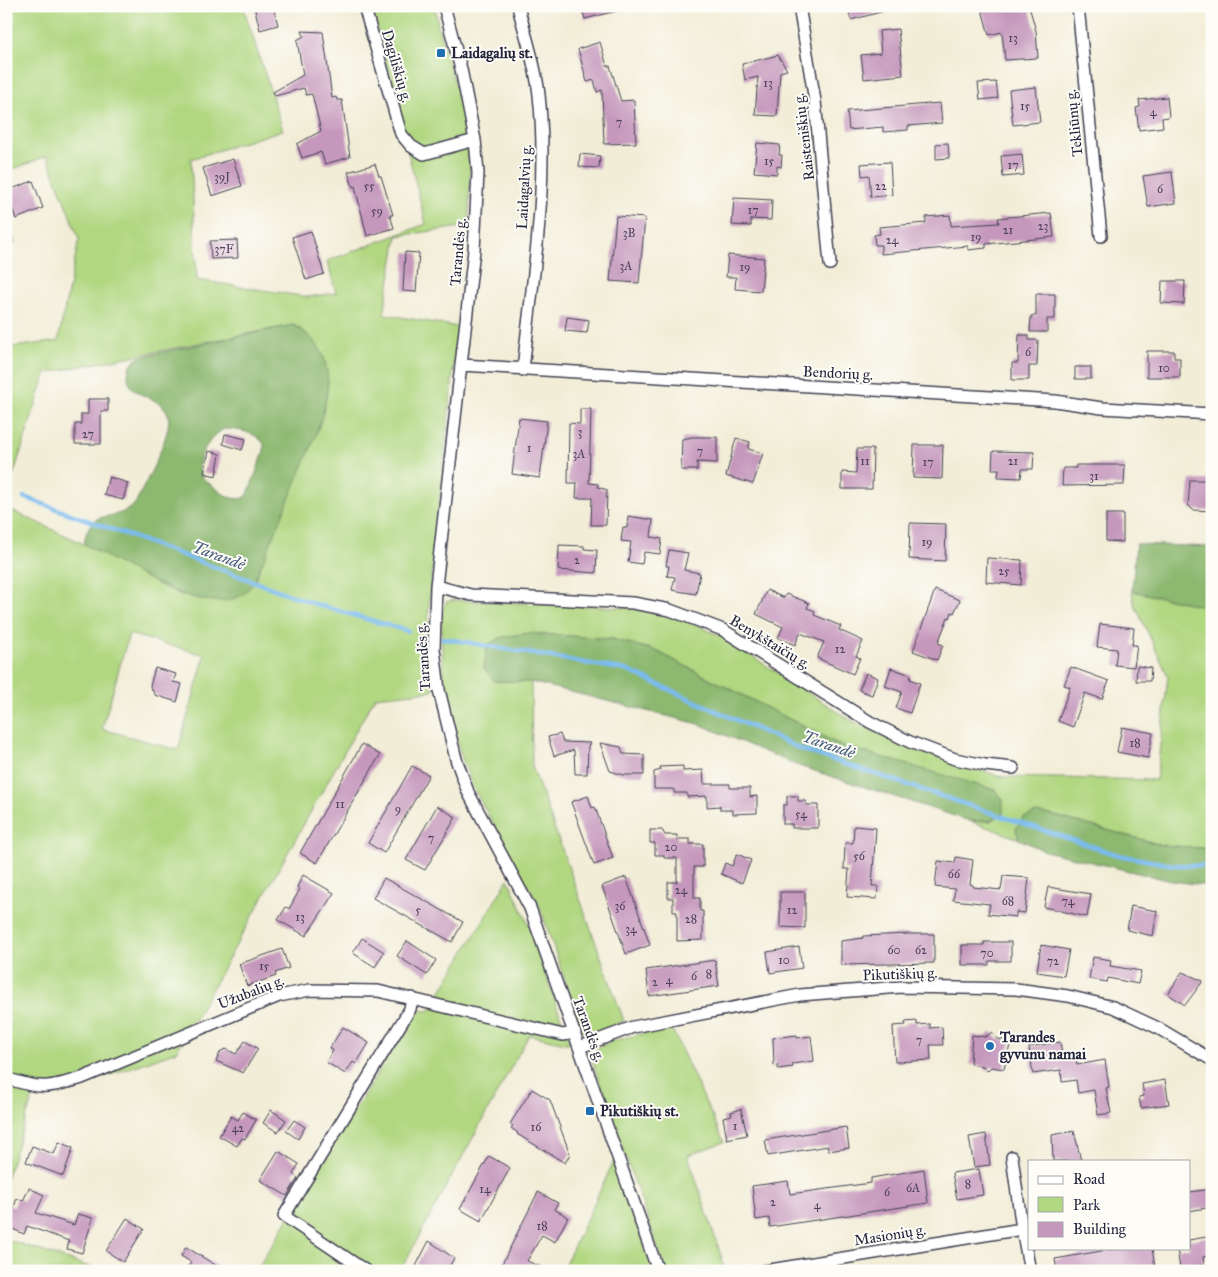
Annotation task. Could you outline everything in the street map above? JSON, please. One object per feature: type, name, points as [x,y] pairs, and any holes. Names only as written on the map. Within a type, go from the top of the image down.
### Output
[{"type":"street","name":"Dagiliškių g.","points":[[364,6],[401,134],[411,146],[424,154],[475,140]]},
{"type":"street","name":"Tarandės g.","points":[[444,6],[461,68],[475,140],[478,173],[477,212],[462,365],[436,586],[434,649],[438,690],[456,760],[468,792],[530,908],[658,1271]]},
{"type":"street","name":"Laidagalvių g.","points":[[518,6],[539,92],[542,134],[537,233],[522,370]]},
{"type":"street","name":"Raisteniškių g.","points":[[799,6],[815,101],[830,264]]},
{"type":"street","name":"Tekliūnų g.","points":[[1078,6],[1101,236]]},
{"type":"street","name":"Bendorių g.","points":[[462,365],[1054,401],[1102,408],[1212,414]]},
{"type":"street","name":"Benykštaičių g.","points":[[436,586],[471,595],[633,603],[670,610],[723,630],[870,722],[910,742],[955,759],[1013,768]]},
{"type":"street","name":"Pikutiškių g.","points":[[580,1047],[633,1027],[800,995],[901,987],[1016,989],[1068,996],[1113,1007],[1158,1028],[1212,1060]]},
{"type":"street","name":"Užubalių g.","points":[[6,1078],[23,1084],[51,1088],[82,1078],[217,1021],[295,992],[310,990],[378,991],[563,1035],[575,1033]]},
{"type":"street","points":[[366,1271],[284,1216],[410,1010],[412,998]]},
{"type":"street","points":[[1012,1157],[1030,1271]]},
{"type":"street","name":"Masionių g.","points":[[764,1271],[1022,1229]]},
{"type":"green space","points":[[6,6],[243,6],[283,130],[191,159],[197,280],[308,297],[336,293],[327,261],[426,224],[371,6],[435,6],[438,26],[464,114],[470,167],[469,226],[397,236],[384,314],[458,327],[429,601],[428,648],[433,691],[375,697],[177,1051],[113,1074],[34,1094],[6,1179],[6,508],[84,544],[183,596],[328,383],[325,364],[319,349],[309,336],[293,325],[46,373],[6,498],[6,348],[58,341],[79,239],[47,156],[6,172]],"holes":[[[129,634],[205,655],[178,750],[102,729]]]},
{"type":"green space","points":[[6,216],[15,243],[6,249]]},
{"type":"green space","points":[[293,325],[313,340],[324,358],[328,378],[326,400],[312,446],[254,582],[245,593],[238,597],[221,601],[181,594],[138,574],[84,544],[91,524],[96,520],[118,514],[135,504],[157,459],[167,433],[169,422],[165,408],[133,389],[129,383],[128,373],[130,367],[139,357]],"holes":[[[224,429],[252,434],[264,444],[264,451],[248,494],[244,498],[233,498],[224,494],[204,479],[199,469],[201,455],[209,442]]]},
{"type":"green space","points":[[1136,544],[1212,547],[1212,608],[1132,591]]},
{"type":"green space","points":[[1132,591],[1212,608],[1212,849],[1162,845],[1051,815],[1023,818],[1016,829],[1019,839],[970,821],[990,821],[916,768],[840,745],[654,650],[612,639],[528,633],[494,681],[531,682],[532,766],[624,1021],[587,1035],[583,1034],[540,907],[472,786],[460,752],[443,681],[441,612],[446,602],[453,600],[631,608],[659,612],[689,621],[724,638],[849,719],[898,743],[1003,777],[1156,780],[1168,676],[1134,603]]},
{"type":"green space","points":[[528,633],[612,639],[654,650],[840,745],[995,790],[1003,800],[1003,814],[990,821],[970,821],[796,765],[699,724],[531,682],[494,681],[484,668],[487,645],[502,637]]},
{"type":"green space","points":[[1036,813],[1051,815],[1162,845],[1212,849],[1212,886],[1172,881],[1045,851],[1019,839],[1016,829],[1023,818]]},
{"type":"green space","points":[[508,879],[528,923],[570,1044],[529,1035],[400,1271],[256,1271],[416,1010],[429,1011]]},
{"type":"green space","points":[[671,1027],[724,1142],[688,1155],[726,1271],[666,1271],[593,1064],[593,1057],[597,1048],[611,1041]]},
{"type":"green space","points":[[614,1161],[654,1271],[562,1271]]},
{"type":"green space","points":[[6,1239],[101,1271],[6,1271]]},
{"type":"building","points":[[254,6],[273,6],[278,25],[260,30]]},
{"type":"building","points":[[581,6],[620,6],[620,10],[585,19]]},
{"type":"building","points":[[847,6],[888,6],[888,10],[851,20]]},
{"type":"building","points":[[981,6],[1029,6],[1036,31],[1038,58],[1005,60],[1002,32],[989,35]]},
{"type":"building","points":[[898,29],[903,75],[864,79],[861,55],[881,53],[879,31]]},
{"type":"building","points":[[302,31],[323,32],[332,98],[336,97],[337,100],[342,100],[350,157],[325,164],[321,152],[302,158],[297,144],[321,131],[312,94],[306,95],[304,88],[275,96],[273,92],[303,75],[297,40],[304,36]]},
{"type":"building","points":[[600,42],[621,101],[634,100],[636,143],[604,144],[602,90],[597,92],[594,80],[587,82],[578,49]]},
{"type":"building","points":[[778,55],[787,70],[780,72],[777,116],[755,115],[758,77],[745,80],[742,64]]},
{"type":"building","points":[[996,82],[998,98],[980,100],[978,83]]},
{"type":"building","points":[[1036,87],[1040,122],[1013,125],[1009,90]]},
{"type":"building","points":[[1167,97],[1169,117],[1162,118],[1163,127],[1139,130],[1136,108],[1140,107],[1139,100]]},
{"type":"building","points":[[940,103],[942,123],[908,126],[908,130],[883,132],[883,127],[849,130],[847,111]]},
{"type":"building","points":[[757,143],[780,145],[779,155],[782,155],[781,167],[777,166],[777,174],[754,172]]},
{"type":"building","points":[[948,143],[949,158],[936,159],[936,144]]},
{"type":"building","points":[[580,154],[600,156],[599,168],[579,167]]},
{"type":"building","points":[[1022,154],[1024,175],[1003,177],[1001,156]]},
{"type":"building","points":[[233,159],[242,186],[212,196],[203,168]]},
{"type":"building","points":[[890,162],[892,195],[871,197],[869,175],[862,176],[861,164]]},
{"type":"building","points":[[375,164],[379,176],[381,176],[393,215],[390,215],[394,228],[367,236],[355,186],[353,187],[348,172]]},
{"type":"building","points":[[1172,172],[1176,203],[1148,207],[1143,176]]},
{"type":"building","points":[[33,181],[43,208],[16,219],[6,191]]},
{"type":"building","points":[[734,198],[772,200],[771,220],[751,219],[751,226],[732,225]]},
{"type":"building","points":[[1051,213],[1054,237],[986,244],[986,248],[968,250],[968,246],[881,254],[881,245],[875,245],[874,235],[880,234],[879,227],[926,223],[926,217],[950,215],[951,226],[999,223],[998,218]]},
{"type":"building","points":[[616,216],[645,218],[639,283],[610,281]]},
{"type":"building","points":[[311,231],[324,274],[306,280],[292,237]]},
{"type":"building","points":[[237,240],[238,258],[211,259],[210,241]]},
{"type":"building","points":[[405,252],[419,253],[416,292],[403,291]]},
{"type":"building","points":[[728,255],[764,258],[761,291],[735,289],[736,277],[726,277]]},
{"type":"building","points":[[1162,281],[1185,281],[1184,304],[1161,303]]},
{"type":"building","points":[[1036,294],[1055,294],[1055,319],[1047,319],[1047,332],[1030,332],[1031,316],[1036,316]]},
{"type":"building","points":[[567,317],[589,320],[587,333],[565,331]]},
{"type":"building","points":[[1019,335],[1029,335],[1029,340],[1038,340],[1037,366],[1029,366],[1029,380],[1012,380],[1012,363],[1018,363]]},
{"type":"building","points":[[1147,351],[1174,351],[1174,358],[1180,358],[1180,377],[1147,377]]},
{"type":"building","points":[[1075,367],[1091,367],[1091,379],[1075,379]]},
{"type":"building","points":[[88,399],[108,399],[108,411],[101,411],[101,444],[75,444],[75,424],[81,424],[81,414],[88,414]]},
{"type":"building","points":[[580,409],[591,409],[589,483],[598,484],[598,487],[607,490],[606,525],[591,525],[592,498],[576,498],[577,483],[568,483],[569,423],[580,424]]},
{"type":"building","points":[[519,418],[547,421],[540,478],[512,474]]},
{"type":"building","points":[[225,434],[246,439],[242,450],[223,444]]},
{"type":"building","points":[[717,437],[717,463],[697,462],[697,470],[681,470],[682,439]]},
{"type":"building","points":[[736,438],[750,442],[748,449],[763,453],[753,484],[726,476]]},
{"type":"building","points":[[914,445],[943,445],[942,479],[913,478]]},
{"type":"building","points":[[857,449],[873,449],[872,489],[842,489],[842,472],[856,473]]},
{"type":"building","points":[[209,451],[220,454],[216,476],[204,473]]},
{"type":"building","points":[[993,451],[1034,452],[1033,469],[1022,469],[1021,478],[998,477],[999,469],[992,469]]},
{"type":"building","points":[[1076,465],[1125,465],[1124,485],[1062,486],[1063,468],[1076,468]]},
{"type":"building","points":[[109,477],[128,483],[123,500],[104,495]]},
{"type":"building","points":[[1190,480],[1212,480],[1212,511],[1193,510],[1188,505]]},
{"type":"building","points":[[1106,514],[1123,514],[1123,542],[1106,541]]},
{"type":"building","points":[[628,516],[653,520],[651,537],[662,539],[660,554],[644,552],[642,564],[628,562],[631,542],[621,541],[623,527],[627,528]]},
{"type":"building","points":[[910,523],[946,524],[945,561],[909,559]]},
{"type":"building","points":[[559,545],[584,546],[584,549],[597,550],[596,573],[558,570]]},
{"type":"building","points":[[669,550],[688,553],[684,570],[700,573],[696,594],[672,590],[675,577],[667,576],[669,566],[666,566]]},
{"type":"building","points":[[987,558],[1022,560],[1021,585],[986,582]]},
{"type":"building","points":[[767,590],[784,598],[786,594],[809,603],[807,608],[815,611],[814,615],[841,626],[839,630],[863,641],[856,656],[860,658],[853,674],[817,658],[824,642],[800,633],[795,645],[778,638],[783,627],[756,614]]},
{"type":"building","points":[[935,590],[960,600],[954,613],[952,612],[950,618],[948,617],[938,643],[943,645],[937,660],[913,651]]},
{"type":"building","points":[[1100,624],[1134,628],[1132,645],[1137,645],[1134,667],[1115,665],[1117,649],[1097,647]]},
{"type":"building","points":[[1137,666],[1151,668],[1150,681],[1136,681]]},
{"type":"building","points":[[1071,667],[1109,681],[1102,699],[1085,693],[1073,727],[1058,721],[1070,687],[1064,685]]},
{"type":"building","points":[[155,668],[176,674],[173,682],[182,684],[177,702],[155,695],[150,686]]},
{"type":"building","points":[[891,668],[911,675],[910,679],[920,683],[910,713],[896,708],[902,692],[885,686]]},
{"type":"building","points":[[866,673],[878,678],[872,695],[859,690]]},
{"type":"building","points":[[1122,727],[1153,733],[1148,758],[1117,752]]},
{"type":"building","points":[[560,734],[563,742],[590,743],[588,746],[587,774],[575,774],[574,750],[554,756],[548,737]]},
{"type":"building","points":[[600,743],[621,747],[623,754],[644,755],[644,775],[624,775],[610,771]]},
{"type":"building","points":[[362,744],[380,755],[317,863],[300,853]]},
{"type":"building","points":[[412,766],[429,775],[384,853],[368,843]]},
{"type":"building","points":[[683,766],[683,771],[703,770],[704,784],[730,784],[730,788],[750,788],[750,797],[757,796],[757,813],[733,814],[733,810],[720,810],[720,806],[707,807],[707,796],[687,797],[687,793],[674,793],[674,789],[654,789],[654,772],[661,770],[660,767]]},
{"type":"building","points":[[588,796],[592,808],[595,807],[613,858],[594,865],[571,802]]},
{"type":"building","points":[[787,796],[798,796],[798,801],[806,801],[806,805],[818,805],[818,828],[792,828],[792,824],[783,824],[783,805],[787,805]]},
{"type":"building","points":[[437,806],[456,817],[425,870],[406,860]]},
{"type":"building","points":[[854,826],[876,828],[872,886],[878,886],[877,899],[847,897],[849,869],[844,869],[845,843],[853,843]]},
{"type":"building","points":[[650,830],[662,830],[665,835],[677,835],[677,839],[690,839],[690,844],[703,844],[703,867],[694,867],[694,898],[700,898],[700,911],[703,911],[703,940],[677,941],[677,912],[673,912],[673,898],[668,898],[668,882],[677,882],[677,858],[664,858],[664,855],[655,855],[655,843],[650,843]]},
{"type":"building","points":[[737,854],[751,860],[742,883],[721,874],[725,863],[732,866]]},
{"type":"building","points":[[956,857],[973,860],[970,884],[973,887],[1001,890],[1003,876],[1029,878],[1025,913],[1016,912],[1016,917],[988,914],[990,904],[953,900],[955,889],[935,887],[938,861],[955,863]]},
{"type":"building","points":[[303,875],[334,893],[306,936],[278,920],[286,907],[289,909],[300,889],[297,887]]},
{"type":"building","points":[[626,877],[650,945],[626,954],[602,886]]},
{"type":"building","points":[[384,878],[463,922],[452,942],[373,898]]},
{"type":"building","points":[[1048,887],[1091,894],[1087,917],[1044,907]]},
{"type":"building","points":[[780,892],[805,892],[805,928],[780,927]]},
{"type":"building","points":[[1131,906],[1157,911],[1153,936],[1127,930]]},
{"type":"building","points":[[934,934],[934,963],[841,965],[841,941],[863,938],[863,936]]},
{"type":"building","points":[[362,938],[384,952],[375,967],[353,953]]},
{"type":"building","points":[[407,941],[436,960],[427,975],[397,956]]},
{"type":"building","points":[[984,942],[1011,942],[1011,961],[989,961],[989,965],[962,965],[962,945],[984,945]]},
{"type":"building","points":[[1041,945],[1069,950],[1064,976],[1037,972]]},
{"type":"building","points":[[799,947],[802,968],[770,973],[767,952]]},
{"type":"building","points":[[282,949],[289,968],[275,973],[276,976],[247,986],[239,964]]},
{"type":"building","points":[[1093,957],[1111,960],[1110,966],[1141,971],[1138,984],[1108,978],[1107,982],[1089,979]]},
{"type":"building","points":[[715,960],[719,986],[649,996],[646,970]]},
{"type":"building","points":[[1182,972],[1203,981],[1185,1005],[1168,994]]},
{"type":"building","points":[[917,1021],[917,1025],[930,1024],[930,1028],[942,1027],[943,1045],[930,1045],[931,1060],[895,1062],[893,1026],[906,1025],[905,1022]]},
{"type":"building","points":[[343,1027],[369,1043],[356,1064],[353,1062],[345,1074],[326,1062],[333,1050],[330,1048]]},
{"type":"building","name":"Tarandes gyvunu namai","points":[[992,1032],[997,1039],[1011,1041],[1004,1069],[991,1067],[987,1071],[983,1066],[970,1064],[972,1035],[985,1037]]},
{"type":"building","points":[[797,1035],[797,1038],[811,1036],[814,1061],[792,1064],[793,1067],[778,1069],[778,1065],[774,1066],[773,1038]]},
{"type":"building","points":[[245,1041],[258,1049],[243,1073],[216,1061],[221,1051],[226,1049],[236,1054]]},
{"type":"building","points":[[1060,1042],[1062,1055],[1075,1053],[1077,1065],[1105,1060],[1109,1087],[1106,1088],[1111,1113],[1098,1115],[1094,1090],[1078,1093],[1076,1080],[1062,1082],[1061,1070],[1033,1074],[1029,1047]]},
{"type":"building","points":[[1165,1080],[1169,1104],[1141,1108],[1139,1097],[1144,1096],[1142,1084]]},
{"type":"building","points":[[532,1089],[550,1100],[570,1154],[565,1163],[517,1134],[511,1128],[513,1126],[510,1124]]},
{"type":"building","points":[[741,1109],[747,1135],[727,1139],[723,1117],[732,1115],[731,1112]]},
{"type":"building","points":[[271,1110],[286,1120],[278,1132],[263,1123]]},
{"type":"building","points":[[243,1112],[256,1120],[245,1139],[242,1138],[237,1146],[219,1136],[231,1116],[238,1120]]},
{"type":"building","points":[[294,1120],[305,1127],[298,1139],[286,1131]]},
{"type":"building","points":[[846,1127],[849,1148],[828,1151],[828,1146],[768,1156],[765,1140]]},
{"type":"building","points":[[1074,1131],[1081,1160],[1053,1160],[1052,1135]]},
{"type":"building","points":[[986,1134],[990,1165],[974,1167],[969,1137]]},
{"type":"building","points":[[59,1142],[73,1148],[63,1176],[26,1162],[32,1146],[54,1154]]},
{"type":"building","points":[[278,1151],[299,1164],[293,1174],[298,1178],[287,1196],[260,1180]]},
{"type":"building","points":[[489,1156],[510,1168],[481,1221],[460,1209]]},
{"type":"building","points":[[924,1169],[928,1203],[770,1227],[769,1218],[756,1220],[752,1186],[788,1181],[790,1194],[871,1183],[871,1178]]},
{"type":"building","points":[[979,1169],[983,1195],[957,1199],[952,1173]]},
{"type":"building","points":[[29,1188],[44,1195],[36,1213],[74,1225],[78,1214],[93,1218],[82,1253],[67,1249],[69,1241],[27,1226],[24,1234],[6,1226],[6,1204],[14,1207],[17,1198],[23,1201]]},
{"type":"building","points":[[1212,1189],[1212,1207],[1190,1211],[1190,1192]]},
{"type":"building","points":[[538,1192],[558,1203],[554,1209],[568,1217],[555,1242],[542,1235],[527,1261],[551,1271],[518,1271],[502,1264]]},
{"type":"building","points":[[127,1218],[144,1229],[123,1262],[106,1251]]},
{"type":"building","points":[[1212,1236],[1212,1255],[1203,1257],[1204,1265],[1180,1269],[1177,1250],[1190,1250],[1190,1240]]},
{"type":"building","points":[[429,1241],[454,1258],[447,1271],[426,1271],[416,1266]]},
{"type":"building","points":[[186,1247],[225,1271],[186,1271],[191,1262],[181,1256]]},
{"type":"building","points":[[1107,1250],[1152,1250],[1155,1268],[1139,1271],[1057,1271],[1055,1259]]},
{"type":"waterway","name":"Tarandė","points":[[24,497],[318,605],[408,631]]},
{"type":"waterway","name":"Tarandė","points":[[442,638],[626,670],[803,750],[1118,855],[1173,865],[1212,866]]},
{"type":"place","name":"Laidagalių st.","points":[[441,53]]},
{"type":"place","name":"Tarandes gyvunu namai","points":[[990,1046]]},
{"type":"place","name":"Pikutiškių st.","points":[[590,1111]]}]
